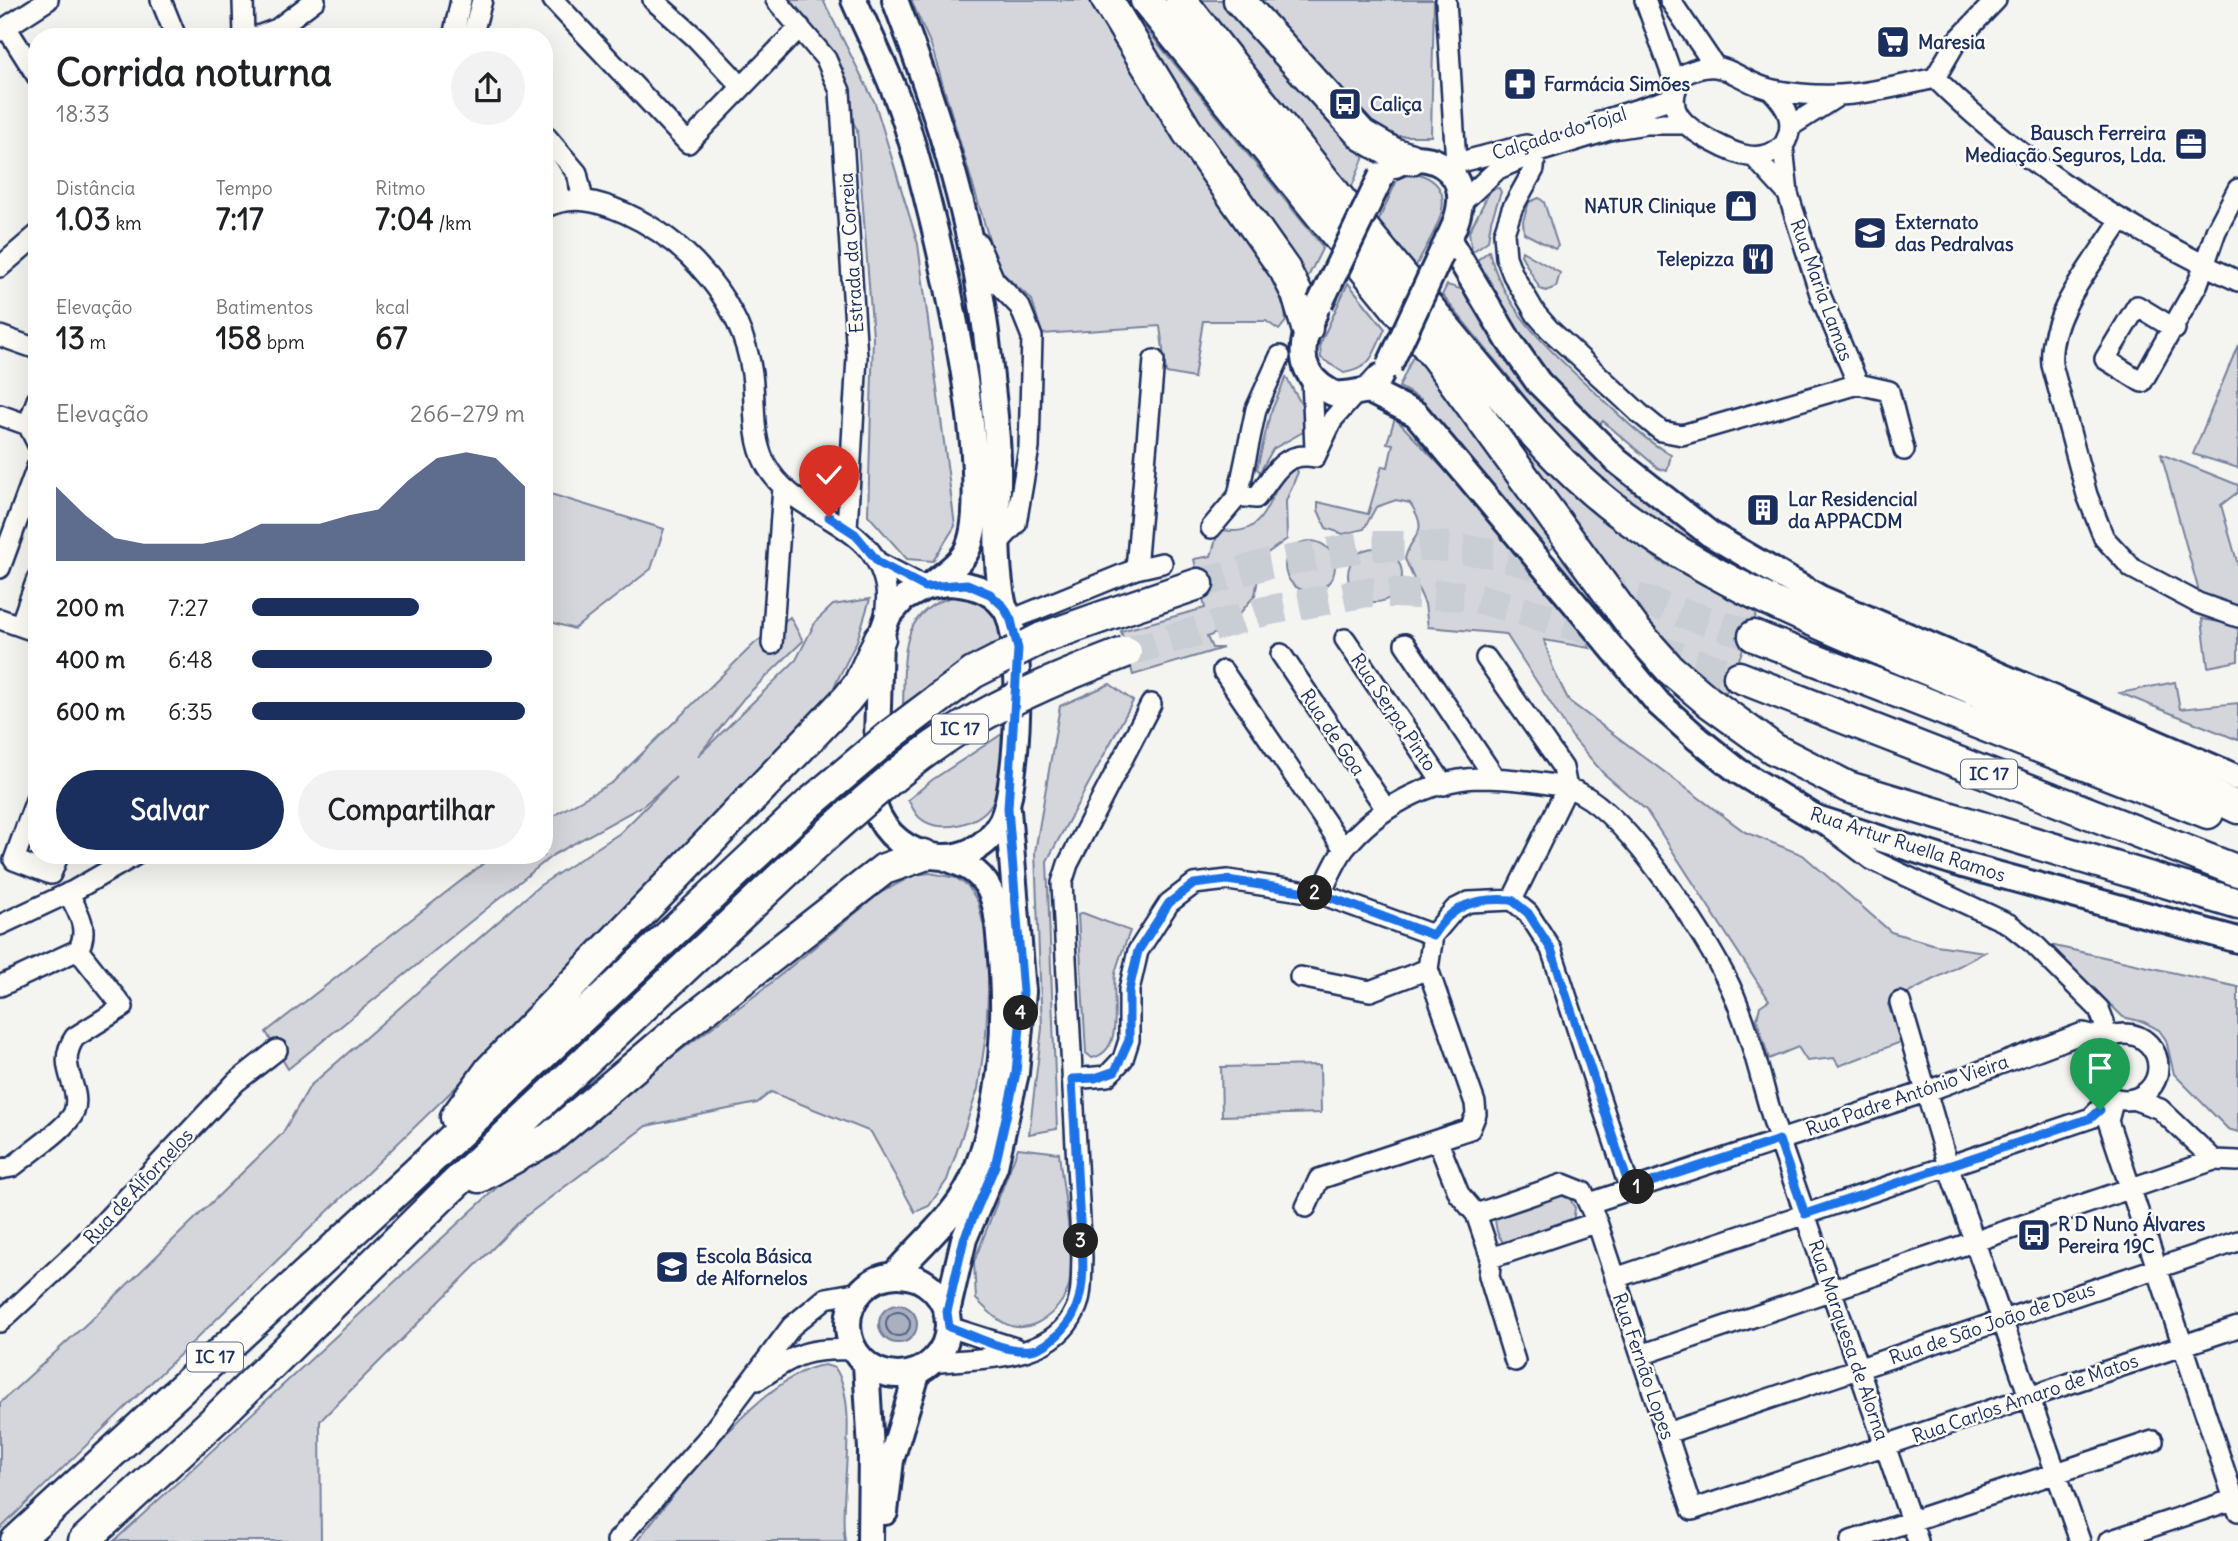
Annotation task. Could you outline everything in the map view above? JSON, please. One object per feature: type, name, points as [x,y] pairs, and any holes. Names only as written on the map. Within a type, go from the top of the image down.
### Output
[{"type":"highway","points":[[1107,0],[1187,131],[1314,316]]},
{"type":"highway","points":[[1146,0],[1436,357],[1636,631],[1670,669],[1709,702],[1774,750],[1848,787],[2238,904]]},
{"type":"highway","points":[[1181,0],[1316,172],[1521,420],[1573,474],[1625,517],[1687,557],[1777,607],[2124,753],[2238,808]]},
{"type":"highway","points":[[1239,0],[1362,135],[1393,153],[1411,159]]},
{"type":"highway","name":"IC 17","points":[[16,1541],[415,1174],[810,803],[892,734],[973,673],[1042,638],[1198,583]]},
{"type":"highway","points":[[415,1174],[490,1070],[847,699],[859,684],[882,632]]},
{"type":"highway","name":"IC 17","points":[[1754,636],[2238,824]]},
{"type":"highway","name":"IC 17","points":[[84,1541],[220,1415],[439,1199],[816,844],[899,773],[965,726],[1037,686],[1126,652]]},
{"type":"highway","name":"IC 17","points":[[1739,677],[2238,871]]},
{"type":"highway","points":[[439,1199],[550,1138],[677,1031],[884,869],[933,856]]},
{"type":"main road","points":[[884,1541],[886,1485],[891,1460],[925,1367],[947,1340],[948,1320],[964,1239],[995,1166],[1016,1073],[1023,992],[1008,808],[1018,649],[997,577],[998,455],[989,355],[967,219],[930,91],[895,0]]},
{"type":"main road","points":[[855,5],[899,103],[931,206],[962,362],[974,465],[973,520],[967,550],[928,586],[895,605],[882,632],[875,808],[881,825],[891,837],[933,856],[968,865],[979,875],[988,888],[997,915],[1004,984],[997,1083],[976,1173],[958,1202],[894,1275]]},
{"type":"main road","points":[[1312,379],[1303,359],[1314,316],[1382,175],[1401,161],[1411,159],[1428,159],[1451,165],[1457,181],[1460,204],[1445,247],[1389,366],[1363,391]]},
{"type":"main road","points":[[1445,247],[1538,382],[1617,461],[1710,534],[1820,598],[2238,778]]},
{"type":"main road","name":"Rua Artur Ruella Ramos","points":[[1312,379],[1335,394],[1363,391],[1416,414],[1659,704],[1698,740],[1738,771],[1816,818],[1964,865],[2238,940]]},
{"type":"main road","points":[[928,586],[967,584],[990,594],[1007,613]]},
{"type":"main road","points":[[933,856],[968,852],[979,846],[996,831],[1008,808]]},
{"type":"main road","points":[[870,1541],[871,1439],[860,1357],[848,1320],[860,1292],[881,1278],[908,1275],[927,1284],[942,1299],[948,1320]]},
{"type":"main road","points":[[860,1357],[891,1375],[925,1367]]},
{"type":"street","points":[[28,64],[3,29],[48,0]]},
{"type":"street","points":[[161,0],[172,28]]},
{"type":"street","points":[[243,0],[244,28]]},
{"type":"street","points":[[278,28],[315,0]]},
{"type":"street","points":[[455,28],[461,0]]},
{"type":"street","points":[[474,28],[481,0]]},
{"type":"street","points":[[553,0],[592,45],[688,142],[800,27]]},
{"type":"street","points":[[653,0],[696,38],[741,87]]},
{"type":"street","name":"Estrada da Correia","points":[[776,0],[826,59],[841,101],[857,357],[847,528]]},
{"type":"street","points":[[1446,0],[1451,165]]},
{"type":"street","points":[[1645,0],[1684,124],[1691,131],[1736,155],[1754,158],[1772,155],[1783,146]]},
{"type":"street","points":[[1670,0],[1714,65],[1771,90],[1835,98],[1935,78],[1956,42],[1996,0]]},
{"type":"street","name":"Calçada do Tojal","points":[[1451,165],[1504,152],[1675,92],[1690,71],[1714,65]]},
{"type":"street","points":[[1935,78],[1964,107],[2034,162],[2120,221],[2238,281]]},
{"type":"street","points":[[1771,90],[1790,113],[1791,126],[1783,146],[1788,194]]},
{"type":"street","points":[[1791,126],[1835,98]]},
{"type":"street","name":"Calçada do Tojal","points":[[1460,204],[1498,169],[1535,153],[1613,128],[1646,124],[1684,124]]},
{"type":"street","points":[[553,145],[577,173],[583,200]]},
{"type":"street","points":[[1535,153],[1534,169],[1507,218],[1504,233],[1506,257],[1513,275],[1536,314],[1549,329],[1661,431],[1682,435],[1701,431],[1858,384]]},
{"type":"street","name":"Rua Maria Lamas","points":[[1754,158],[1788,194],[1821,297],[1858,384],[1889,391],[1904,450]]},
{"type":"street","points":[[553,176],[558,184],[553,194]]},
{"type":"street","points":[[2175,329],[2216,231],[2238,189]]},
{"type":"street","points":[[553,200],[583,200],[605,204],[634,217],[659,231],[703,268],[735,317],[752,372],[755,433],[765,463],[783,487],[809,508],[847,528],[879,563],[928,586]]},
{"type":"street","points":[[967,219],[994,280],[1020,307],[1032,337],[1029,448],[1016,524],[998,543]]},
{"type":"street","points":[[2120,221],[2056,324],[2051,345],[2052,365],[2087,495],[2104,538],[2132,568],[2198,603],[2238,617]]},
{"type":"street","points":[[0,267],[28,243]]},
{"type":"street","points":[[0,336],[28,346]]},
{"type":"street","points":[[1212,528],[1238,496],[1256,409],[1280,356]]},
{"type":"street","points":[[1136,569],[1154,359]]},
{"type":"street","points":[[1312,379],[1315,457]]},
{"type":"street","points":[[1315,457],[1333,419],[1363,391]]},
{"type":"street","points":[[0,415],[28,425]]},
{"type":"street","points":[[1238,496],[1256,498],[1289,457],[1300,454],[1315,457]]},
{"type":"street","points":[[772,644],[783,487]]},
{"type":"street","points":[[0,568],[28,492]]},
{"type":"street","points":[[879,563],[886,591],[882,632]]},
{"type":"street","points":[[1007,613],[1136,569],[1162,563]]},
{"type":"street","points":[[0,619],[28,629]]},
{"type":"street","name":"Rua Serpa Pinto","points":[[1345,639],[1444,785]]},
{"type":"street","points":[[1405,644],[1495,778]]},
{"type":"street","name":"Rua de Goa","points":[[1281,654],[1386,809]]},
{"type":"street","points":[[1486,658],[1563,768],[1567,788],[1512,900]]},
{"type":"street","points":[[1223,671],[1344,849]]},
{"type":"street","points":[[925,1367],[1043,1346],[1063,1329],[1076,1310],[1081,1289],[1062,883],[1068,864],[1152,704]]},
{"type":"street","points":[[1321,894],[1344,849],[1386,809],[1422,790],[1469,779],[1495,778],[1567,788]]},
{"type":"street","name":"Rua Marquesa de Alorna","points":[[1567,788],[1600,808],[1655,869],[1713,955],[1731,989],[1779,1140],[1918,1541]]},
{"type":"street","points":[[1816,818],[1872,860],[2009,925],[2032,943],[2099,1009],[2104,1021],[2102,1042],[2092,1059],[2094,1081],[2117,1097],[2161,1109],[2214,1160]]},
{"type":"street","points":[[28,822],[14,860],[28,862]]},
{"type":"street","points":[[0,925],[64,895],[120,864]]},
{"type":"street","points":[[0,986],[78,950],[84,931],[79,912],[64,895],[54,865]]},
{"type":"street","points":[[1072,1079],[1107,1076],[1122,1059],[1129,1040],[1129,990],[1138,951],[1169,903],[1194,884],[1227,880],[1321,894],[1433,935]]},
{"type":"street","points":[[1306,1207],[1319,1179],[1438,1142],[1470,1129],[1476,1114],[1428,968],[1433,935],[1455,909],[1469,902],[1512,900],[1528,913],[1551,949],[1630,1189]]},
{"type":"street","points":[[0,1170],[12,1167],[69,1121],[75,1106],[66,1062],[70,1044],[75,1037],[123,1007],[78,950]]},
{"type":"street","points":[[1300,977],[1370,991],[1428,968]]},
{"type":"street","points":[[2070,1038],[2083,1018],[2076,987]]},
{"type":"street","points":[[1900,1002],[1924,1092],[1948,1166],[2080,1541]]},
{"type":"street","points":[[2070,1038],[2083,1033],[2102,1042]]},
{"type":"street","points":[[2102,1042],[2124,1033],[2145,1040],[2158,1059],[2157,1075],[2165,1097],[2214,1160]]},
{"type":"street","name":"Rua Padre António Vieira","points":[[1586,1197],[1630,1189],[1924,1092],[2070,1038]]},
{"type":"street","name":"Rua de Alfornelos","points":[[0,1322],[78,1250],[236,1082],[277,1051]]},
{"type":"street","points":[[1615,1278],[2091,1118],[2102,1105],[2117,1097],[2149,1090],[2157,1075]]},
{"type":"street","points":[[2109,1541],[2237,1503],[2108,1121],[2117,1097]]},
{"type":"street","points":[[1438,1142],[1459,1194],[1476,1214],[1491,1258],[1489,1276],[1515,1361]]},
{"type":"street","points":[[1641,1355],[2214,1160],[2238,1161]]},
{"type":"street","points":[[1476,1214],[1563,1184],[1586,1197]]},
{"type":"street","name":"Rua Fernão Lopes","points":[[1586,1197],[1597,1222],[1692,1510]]},
{"type":"street","points":[[1491,1258],[1597,1222]]},
{"type":"street","name":"Rua de São João de Deus","points":[[1667,1433],[2238,1241]]},
{"type":"street","points":[[617,1541],[707,1440],[799,1320],[826,1298],[860,1292]]},
{"type":"street","points":[[948,1320],[1003,1347],[1030,1350]]},
{"type":"street","name":"Rua Carlos Amaro de Matos","points":[[1692,1510],[2238,1327]]},
{"type":"street","points":[[746,1388],[802,1352],[821,1349],[860,1357]]},
{"type":"street","points":[[1851,1541],[2153,1441]]},
{"type":"shaded area","points":[[788,0],[823,0],[875,103],[918,244],[955,526],[933,561],[907,559],[868,515],[873,337],[857,130],[807,23]]},
{"type":"shaded area","points":[[911,0],[1089,0],[1198,172],[1282,289],[1286,321],[1279,330],[1266,321],[1203,321],[1194,378],[1166,373],[1160,326],[1042,334],[1032,300],[998,269],[931,45]]},
{"type":"shaded area","points":[[1123,0],[1323,247],[1305,283],[1184,110]]},
{"type":"shaded area","points":[[1198,0],[1222,0],[1365,154],[1351,189]]},
{"type":"shaded area","points":[[1252,0],[1434,0],[1431,136],[1388,136],[1374,128]]},
{"type":"shaded area","points":[[1416,173],[1432,180],[1440,190],[1443,201],[1436,227],[1416,266],[1377,224],[1398,178]]},
{"type":"shaded area","points":[[1499,188],[1501,192],[1491,221],[1488,241],[1472,252],[1469,232],[1491,189]]},
{"type":"shaded area","points":[[1539,198],[1544,202],[1558,246],[1555,249],[1524,233],[1523,221],[1529,202]]},
{"type":"shaded area","points":[[1489,251],[1506,293],[1532,330],[1624,419],[1671,455],[1667,471],[1658,468],[1603,421],[1597,428],[1562,389],[1516,328],[1476,261]]},
{"type":"shaded area","points":[[1522,251],[1560,273],[1556,287],[1546,291],[1540,289],[1521,255]]},
{"type":"shaded area","points":[[1348,283],[1385,329],[1367,363],[1354,371],[1344,373],[1321,358],[1320,344]]},
{"type":"shaded area","points":[[1447,285],[1464,290],[1527,383],[1597,459],[1677,525],[1770,587],[1677,541],[1570,452],[1442,295]]},
{"type":"shaded area","points":[[2238,345],[2238,468],[2193,454]]},
{"type":"shaded area","points":[[1414,354],[1555,546],[1547,552],[1421,399],[1399,387]]},
{"type":"shaded area","points":[[1286,377],[1303,407],[1303,432],[1273,449],[1260,472],[1257,469],[1270,414]]},
{"type":"shaded area","points":[[1483,400],[1563,484],[1659,561],[1757,613],[1723,700],[1667,645],[1619,587]]},
{"type":"shaded area","points":[[1395,418],[1454,480],[1561,607],[1590,648],[1544,640],[1554,671],[1569,701],[1745,832],[1803,855],[1891,932],[1936,945],[1985,952],[1888,1004],[1901,1042],[1839,1066],[1834,1058],[1807,1061],[1798,1047],[1769,1059],[1757,1019],[1760,1006],[1769,1000],[1646,810],[1603,773],[1573,738],[1506,634],[1428,627],[1425,604],[1405,559],[1419,528],[1410,503],[1396,500],[1376,507],[1364,529],[1343,534],[1326,528],[1318,510],[1318,502],[1368,514],[1382,466],[1388,467],[1393,444],[1387,443]]},
{"type":"shaded area","points":[[2161,454],[2238,485],[2238,492],[2221,505],[2238,565],[2238,605],[2229,606],[2201,599]]},
{"type":"shaded area","points":[[1296,468],[1298,472],[1286,501],[1287,539],[1262,557],[1255,595],[1228,628],[1207,637],[1212,648],[1223,648],[1133,675],[1121,631],[1205,608],[1194,559],[1211,556],[1219,529],[1236,531],[1249,528],[1258,520],[1285,477]]},
{"type":"shaded area","points":[[553,495],[664,529],[651,569],[574,629],[553,623]]},
{"type":"shaded area","points":[[1310,541],[1328,548],[1335,566],[1328,584],[1310,591],[1292,584],[1285,566],[1292,548]]},
{"type":"shaded area","points":[[1375,548],[1394,556],[1402,575],[1394,594],[1375,602],[1356,594],[1348,575],[1356,556]]},
{"type":"shaded area","points":[[952,597],[977,597],[999,612],[1001,643],[903,704],[905,654],[913,625],[934,604]]},
{"type":"shaded area","points":[[870,599],[857,641],[830,695],[523,1022],[0,1529],[0,1403],[96,1315],[282,1134],[310,1086],[539,886],[620,833],[676,777],[644,805],[553,855],[553,816],[613,782],[755,643],[790,617],[803,641],[744,698],[698,756],[796,660],[816,621],[833,605]]},
{"type":"shaded area","points":[[2202,619],[2238,625],[2238,661],[2208,667]]},
{"type":"shaded area","points":[[2175,682],[2180,709],[2238,703],[2238,740],[2120,693]]},
{"type":"shaded area","points":[[1110,684],[1133,701],[1047,861],[1057,1129],[1029,1134],[1042,1028],[1035,852],[1060,706]]},
{"type":"shaded area","points":[[1002,734],[998,787],[987,810],[979,817],[959,825],[948,826],[928,823],[918,816],[908,800],[932,780]]},
{"type":"shaded area","points":[[483,864],[542,864],[288,1069],[266,1032]]},
{"type":"shaded area","points":[[930,873],[956,878],[968,886],[978,902],[990,952],[986,1034],[978,1089],[947,1180],[929,1206],[915,1212],[871,1132],[771,1092],[757,1103],[646,1126],[523,1218],[320,1421],[321,1541],[114,1541],[505,1180],[761,991],[880,893],[914,875]]},
{"type":"shaded area","points":[[1083,913],[1130,931],[1115,974],[1113,1035],[1103,1053],[1092,1058],[1086,1053],[1078,915]]},
{"type":"shaded area","points":[[2050,945],[2238,987],[2238,1132],[2228,1129],[2174,1074],[2166,1040],[2159,1030],[2144,1022],[2123,1017]]},
{"type":"shaded area","points":[[1320,1065],[1321,1113],[1222,1116],[1221,1067]]},
{"type":"shaded area","points":[[1018,1148],[1059,1153],[1071,1260],[1068,1289],[1059,1305],[1040,1321],[1026,1327],[1002,1322],[976,1299],[974,1262]]},
{"type":"shaded area","points":[[1559,1195],[1569,1197],[1575,1208],[1573,1223],[1507,1246],[1501,1240],[1495,1218],[1500,1214]]},
{"type":"shaded area","points":[[825,1365],[835,1368],[843,1384],[847,1405],[845,1541],[637,1541],[697,1466],[749,1411],[776,1388],[801,1372]]},
{"type":"water","points":[[898,1305],[911,1311],[917,1324],[911,1337],[898,1343],[885,1337],[879,1324],[885,1311]]},
{"type":"tunnel","points":[[1198,584],[1263,565],[1366,546],[1437,546],[1499,554],[1754,636]]},
{"type":"tunnel","points":[[1126,652],[1265,611],[1368,592],[1469,596],[1633,642],[1739,677]]},
{"type":"place","name":"Maresia","points":[[1893,42]]},
{"type":"place","name":"Farmácia Simões","points":[[1520,84]]},
{"type":"place","name":"Caliça","points":[[1345,104]]},
{"type":"place","name":"Bausch Ferreira Mediação Seguros, Lda.","points":[[2191,144]]},
{"type":"place","name":"NATUR Clinique","points":[[1741,206]]},
{"type":"place","name":"Externato das Pedralvas","points":[[1870,233]]},
{"type":"place","name":"Telepizza","points":[[1758,259]]},
{"type":"place","name":"Lar Residencial da APPACDM","points":[[1763,510]]},
{"type":"place","name":"R D Nuno Álvares Pereira 19C","points":[[2034,1235]]},
{"type":"place","name":"Escola Básica de Alfornelos","points":[[672,1267]]},
{"type":"route","points":[[829,517],[855,534],[879,563],[925,587],[947,583],[967,584],[990,594],[1004,607],[1011,620],[1018,649],[1008,808],[1008,834],[1023,992],[1016,1073],[995,1166],[958,1259],[947,1312],[949,1327],[1003,1347],[1030,1350],[1043,1346],[1063,1329],[1076,1310],[1081,1289],[1082,1258],[1072,1079],[1107,1076],[1115,1071],[1129,1040],[1132,968],[1148,931],[1169,903],[1182,892],[1194,884],[1214,880],[1321,894],[1433,935],[1455,909],[1469,902],[1512,900],[1528,913],[1551,949],[1630,1189],[1779,1140],[1805,1214],[2091,1118],[2100,1110]]}]
